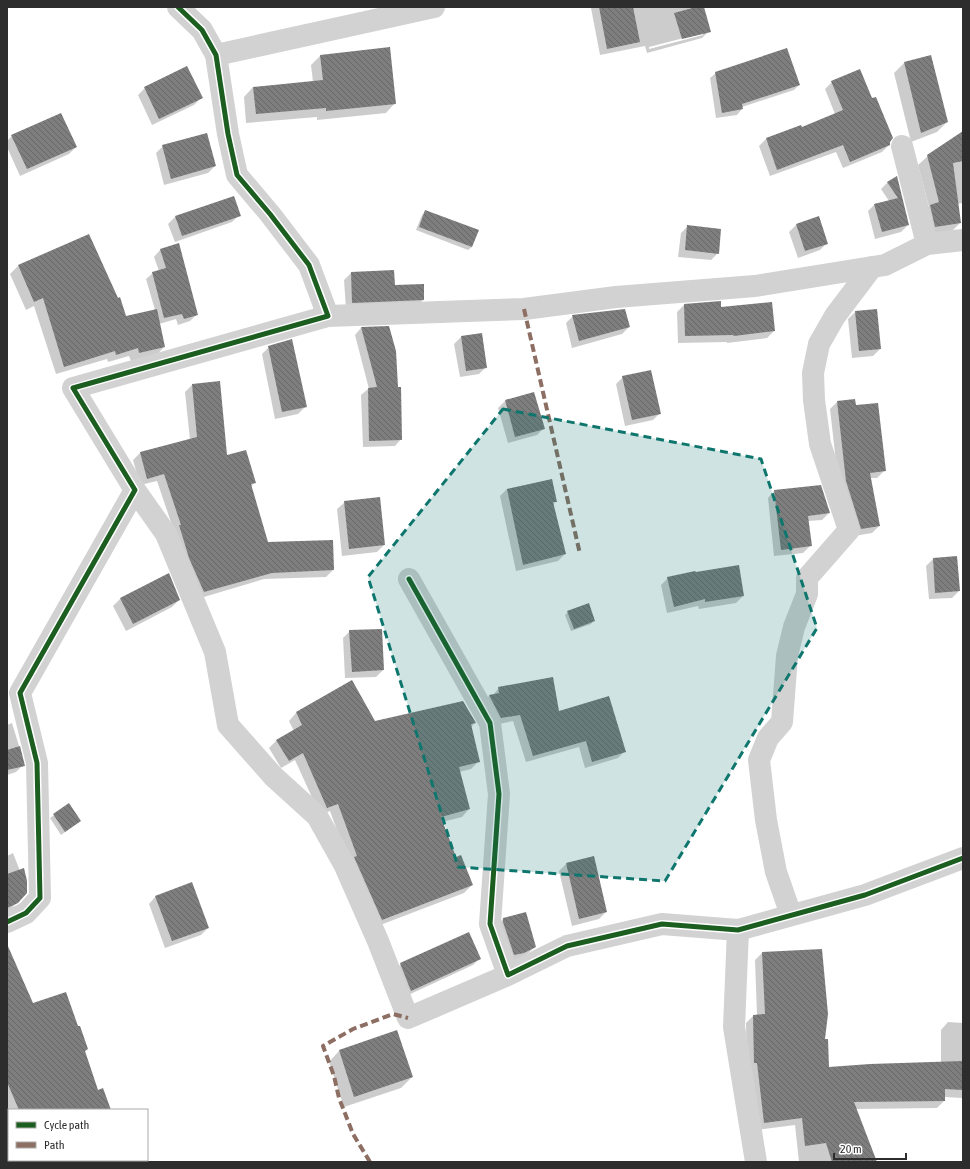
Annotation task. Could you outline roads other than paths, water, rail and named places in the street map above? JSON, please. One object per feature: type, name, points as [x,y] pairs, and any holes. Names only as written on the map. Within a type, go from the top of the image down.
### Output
[{"type":"street","points":[[178,7],[202,30],[216,55],[228,134],[237,175],[270,214],[309,265],[328,316]]},
{"type":"street","points":[[216,55],[434,7]]},
{"type":"street","points":[[902,146],[927,244]]},
{"type":"street","points":[[963,240],[927,244],[885,265],[755,286],[616,297],[524,309],[328,316],[73,388],[135,490],[166,534],[215,652],[228,725],[273,776],[317,816],[345,866],[378,941],[408,1018],[508,975],[567,946],[662,924],[738,930],[865,895],[963,858]]},
{"type":"street","points":[[791,915],[776,872],[766,820],[759,760],[768,738],[782,722],[787,656],[794,627],[807,594],[807,578],[850,530],[820,444],[814,400],[813,373],[818,344],[835,316],[872,267]]},
{"type":"street","points":[[7,922],[26,913],[40,898],[37,764],[20,693],[135,490]]},
{"type":"street","points":[[408,579],[490,723],[499,794],[490,924],[508,975]]},
{"type":"street","points":[[738,930],[734,1027],[756,1162]]}]
